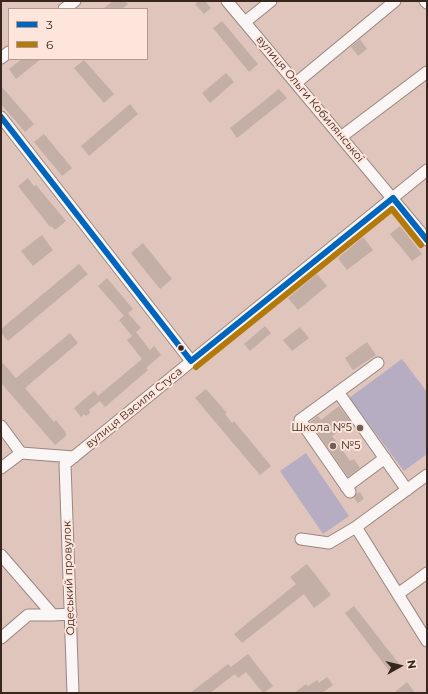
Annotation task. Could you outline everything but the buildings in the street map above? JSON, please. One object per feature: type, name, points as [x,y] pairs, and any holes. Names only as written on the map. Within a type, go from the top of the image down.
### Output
[{"type":"street","points":[[65,8],[75,1]]},
{"type":"street","name":"вулиця Ольги Кобилянської","points":[[227,1],[427,240]]},
{"type":"street","points":[[245,22],[271,1]]},
{"type":"street","points":[[296,83],[395,1]]},
{"type":"street","points":[[341,137],[427,72]]},
{"type":"street","points":[[1,117],[191,361]]},
{"type":"street","name":"вулиця Василя Стуса","points":[[70,460],[427,170]]},
{"type":"street","points":[[378,363],[300,420],[348,490],[385,458]]},
{"type":"street","points":[[338,392],[407,490]]},
{"type":"street","points":[[1,426],[21,453]]},
{"type":"street","points":[[1,468],[21,453],[70,460]]},
{"type":"street","name":"Одеський провулок","points":[[70,460],[73,693]]},
{"type":"street","points":[[301,539],[329,543],[356,527],[427,475]]},
{"type":"street","points":[[356,527],[427,641]]},
{"type":"street","points":[[1,555],[53,615]]},
{"type":"street","points":[[398,594],[427,573]]},
{"type":"street","points":[[1,638],[28,615],[71,614]]},
{"type":"shaded area","points":[[402,359],[427,392],[427,454],[404,471],[349,398]]},
{"type":"shaded area","points":[[306,453],[349,516],[323,534],[280,471]]},
{"type":"transit line","name":"3","points":[[1,117],[191,361],[393,198],[427,240]]},
{"type":"transit line","name":"6","points":[[196,367],[392,209],[421,245]]},
{"type":"place","name":"Школа №5","points":[[360,428]]},
{"type":"place","name":"№5","points":[[333,446]]}]
